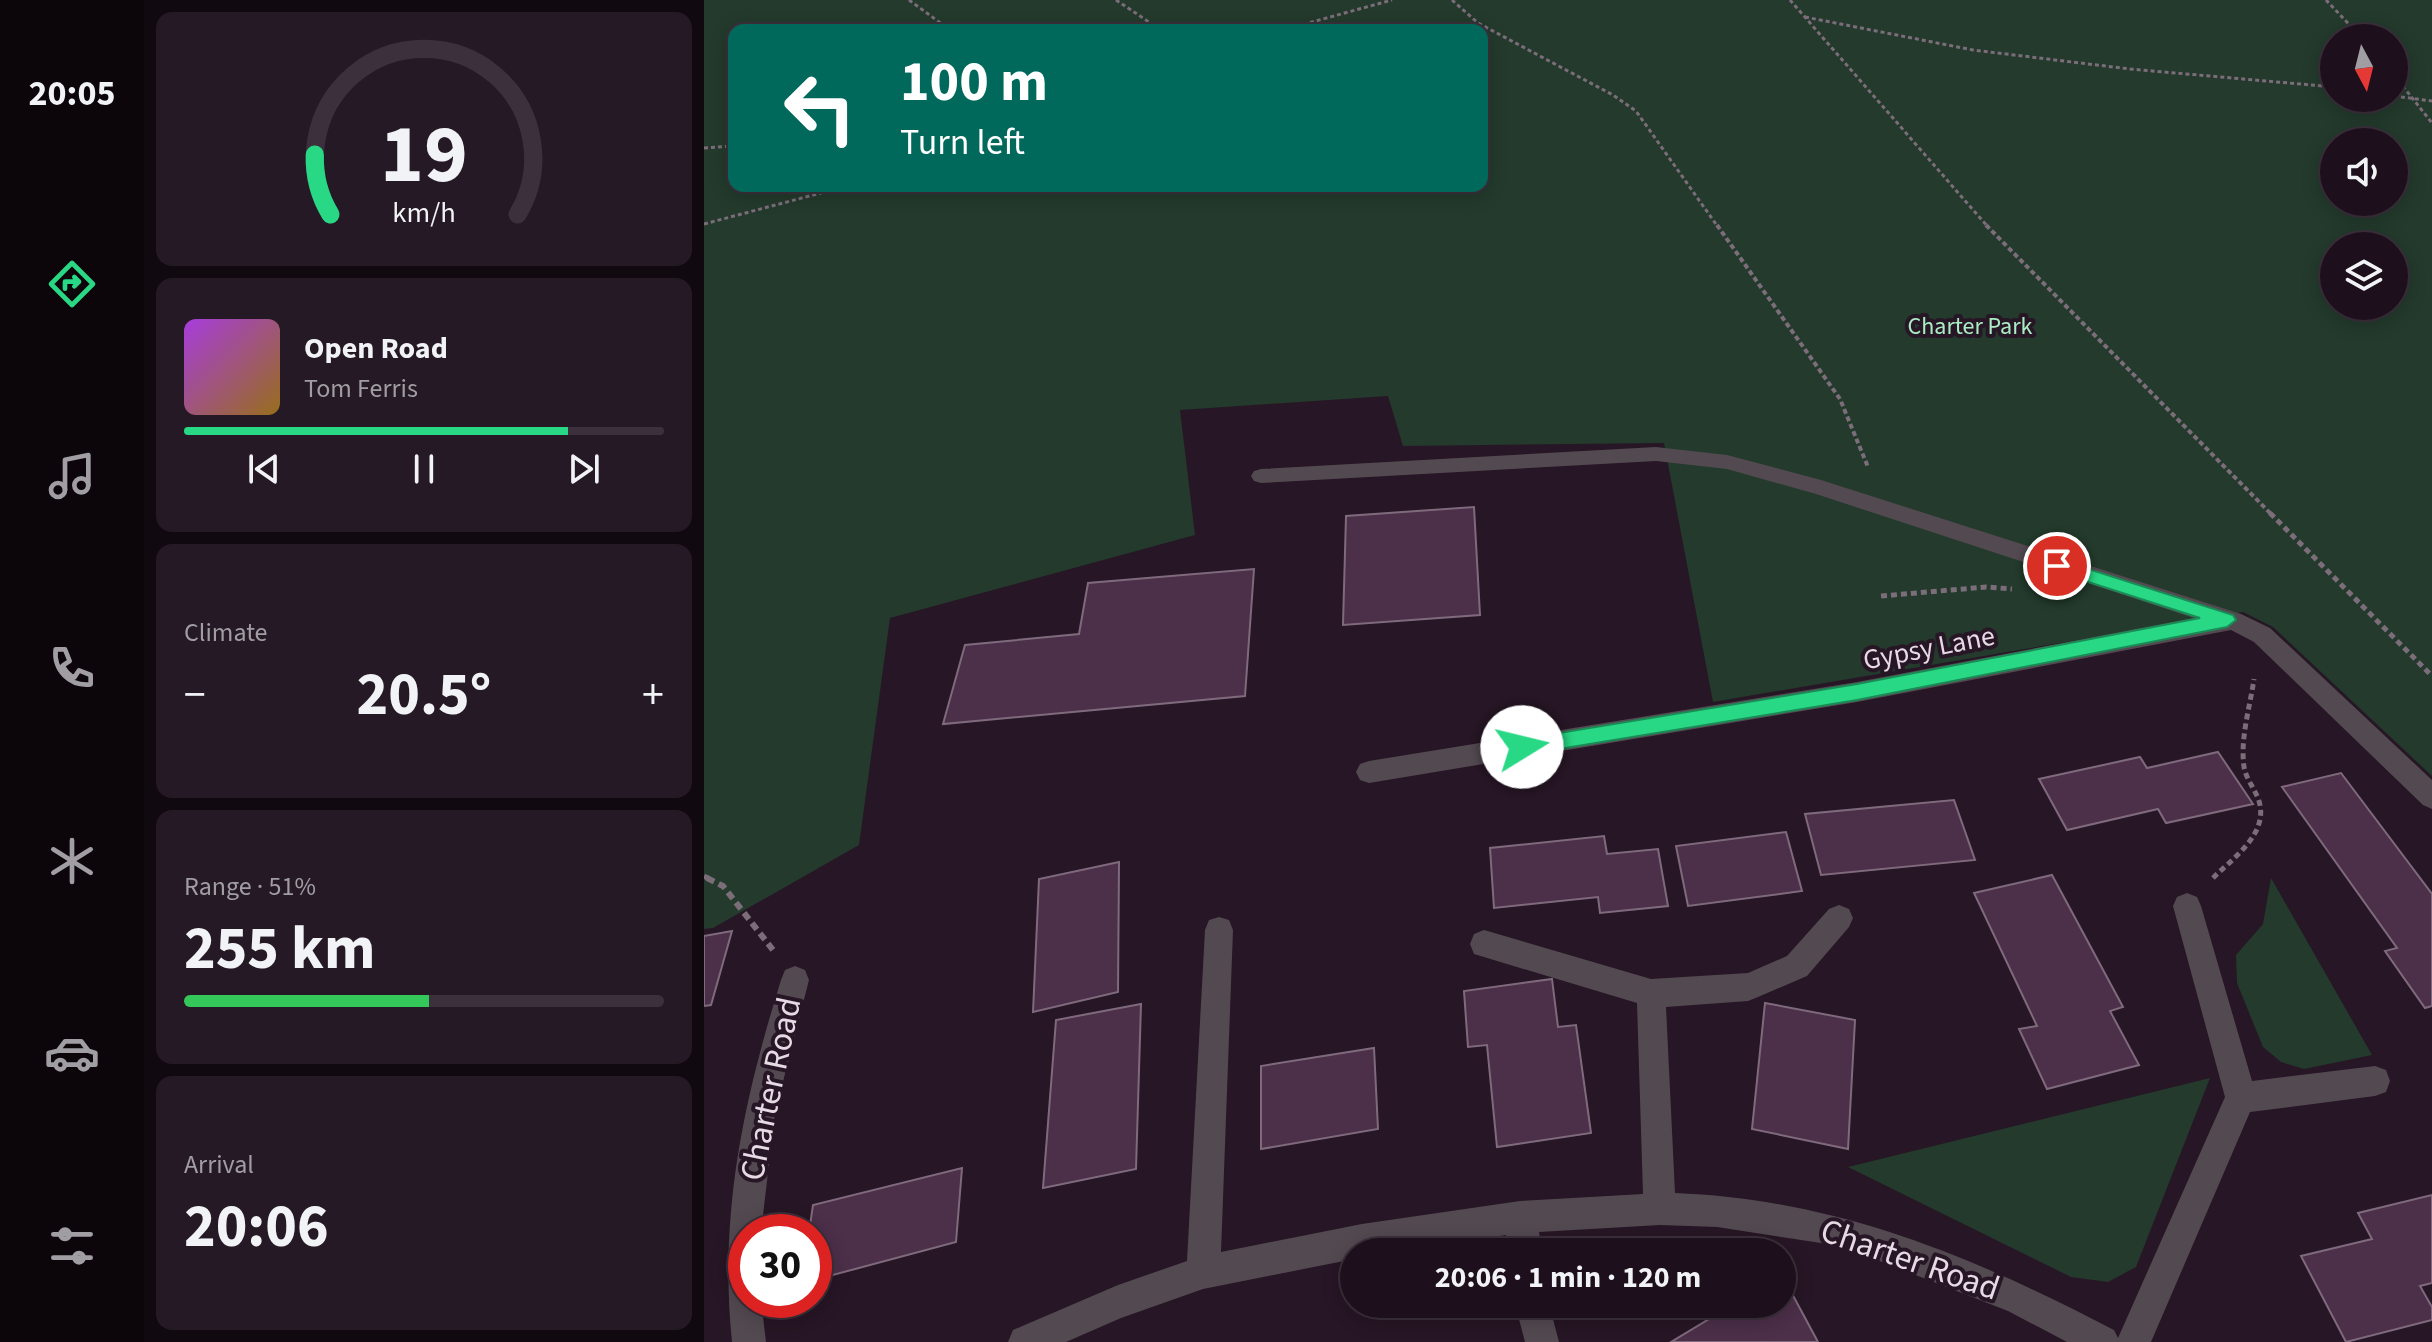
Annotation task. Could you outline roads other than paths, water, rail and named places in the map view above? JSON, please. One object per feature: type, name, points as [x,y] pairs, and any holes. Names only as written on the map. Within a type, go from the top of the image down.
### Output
[{"type":"street","points":[[1261,476],[1624,455],[1683,455],[1758,468],[1887,512],[2247,625],[2262,635],[2432,797]]},
{"type":"street","name":"Gypsy Lane","points":[[1369,772],[1857,692],[2227,620]]},
{"type":"street","points":[[2133,1342],[2241,1098],[2187,906]]},
{"type":"street","points":[[1484,944],[1651,993],[1748,987],[1797,966],[1839,918]]},
{"type":"street","points":[[1203,1272],[1219,930]]},
{"type":"street","name":"Charter Road","points":[[749,1342],[742,1268],[742,1229],[769,1068],[795,980]]},
{"type":"street","points":[[1651,993],[1660,1209]]},
{"type":"street","points":[[2241,1098],[2375,1081]]},
{"type":"street","name":"Charter Road","points":[[1025,1342],[1118,1302],[1203,1272],[1362,1241],[1520,1217],[1660,1209],[1717,1211],[1770,1218],[1821,1227],[1872,1241],[2029,1303],[2102,1342]]},
{"type":"street","points":[[1520,1217],[1523,1238]]},
{"type":"street","points":[[1536,1318],[1542,1342]]},
{"type":"park label","name":"Charter Park","points":[[1970,326]]}]
